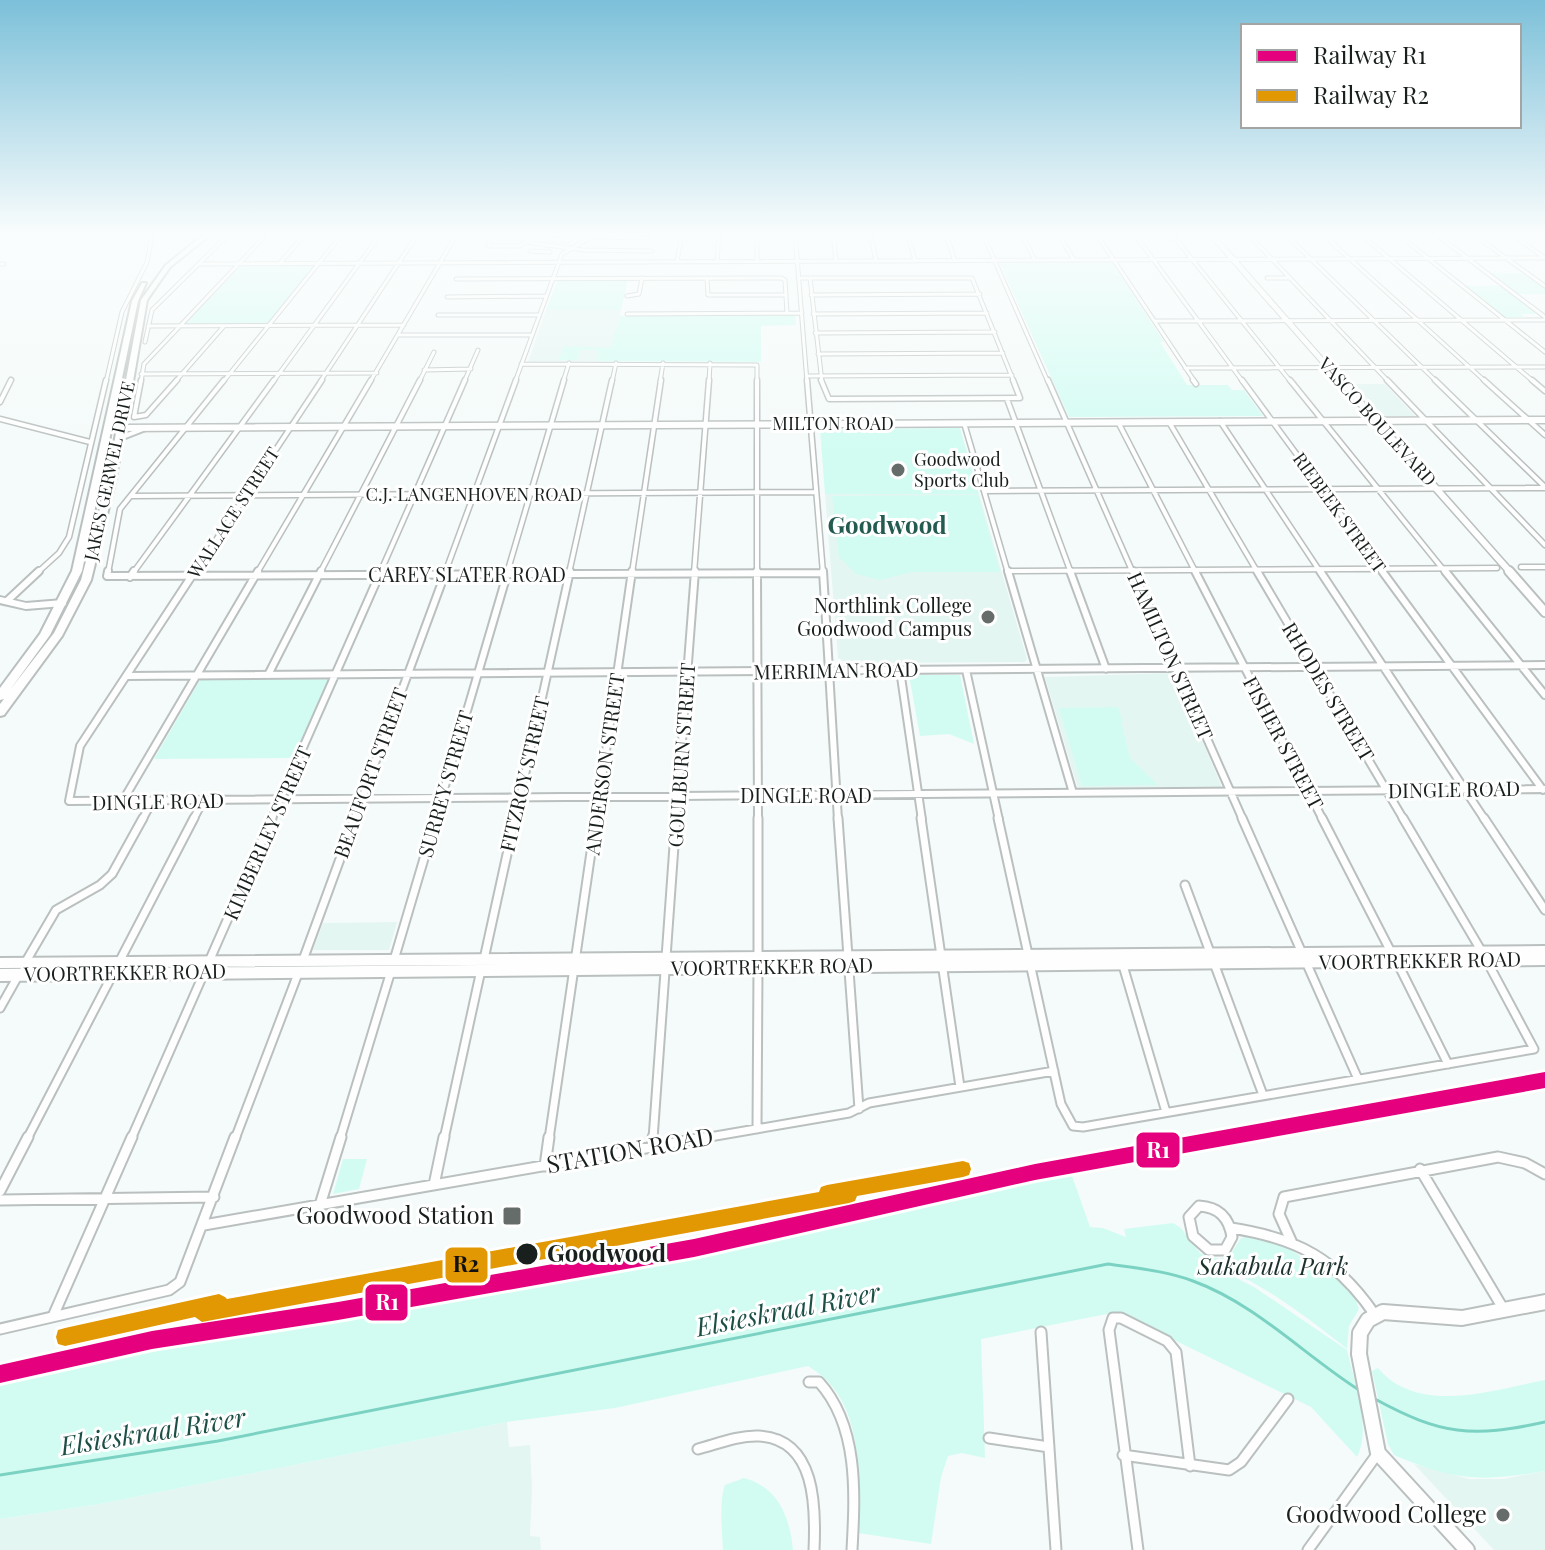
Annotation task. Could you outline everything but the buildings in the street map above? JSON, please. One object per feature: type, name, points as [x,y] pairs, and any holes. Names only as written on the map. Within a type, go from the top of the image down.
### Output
[{"type":"highway","name":"JAKES GERWEL DRIVE","points":[[0,696],[35,651],[63,603],[86,541],[136,304]]},
{"type":"highway","name":"JAKES GERWEL DRIVE","points":[[0,712],[47,651],[71,614],[86,580],[120,433],[143,304]]},
{"type":"highway","points":[[113,402],[116,405],[113,427],[120,433]]},
{"type":"highway","points":[[96,483],[103,472],[112,433],[147,428]]},
{"type":"highway","points":[[71,614],[70,607],[63,603],[75,592],[91,544],[99,533]]},
{"type":"main road","name":"VOORTREKKER ROAD","points":[[0,975],[22,969],[116,967],[1485,956],[1545,951]]},
{"type":"main road","name":"VOORTREKKER ROAD","points":[[1485,956],[1545,960]]},
{"type":"main road","name":"VOORTREKKER ROAD","points":[[0,963],[22,969]]},
{"type":"street","points":[[11,602],[65,545],[126,304]]},
{"type":"street","points":[[145,342],[152,310],[158,304]]},
{"type":"street","points":[[200,304],[144,364],[134,417],[140,418],[224,326]]},
{"type":"street","points":[[131,496],[286,304]]},
{"type":"street","points":[[130,577],[329,304]]},
{"type":"street","name":"WALLACE STREET","points":[[68,800],[77,751],[372,304]]},
{"type":"street","points":[[122,802],[417,304]]},
{"type":"street","name":"BEAUFORT STREET","points":[[54,1314],[169,1290],[180,1282],[301,966],[543,304]]},
{"type":"street","points":[[787,304],[787,313]]},
{"type":"street","points":[[801,304],[823,573],[859,1109]]},
{"type":"street","points":[[812,304],[819,376],[827,397],[836,401],[1020,398],[984,304]]},
{"type":"street","name":"HAMILTON STREET","points":[[1014,304],[1358,1079]]},
{"type":"street","points":[[1144,304],[1196,384]]},
{"type":"street","name":"RIEBEEK STREET","points":[[1186,304],[1544,790]]},
{"type":"street","points":[[1228,304],[1545,695]]},
{"type":"street","name":"VASCO BOULEVARD","points":[[1275,304],[1545,612]]},
{"type":"street","points":[[1314,304],[1545,545]]},
{"type":"street","points":[[1358,304],[1545,487]]},
{"type":"street","points":[[1401,304],[1545,435]]},
{"type":"street","points":[[1443,304],[1545,391]]},
{"type":"street","points":[[1485,304],[1545,352]]},
{"type":"street","points":[[1527,304],[1545,318]]},
{"type":"street","points":[[627,314],[802,313]]},
{"type":"street","points":[[813,314],[987,313]]},
{"type":"street","points":[[438,315],[539,315]]},
{"type":"street","points":[[1155,321],[1545,318]]},
{"type":"street","points":[[148,326],[405,325]]},
{"type":"street","points":[[815,333],[995,332]]},
{"type":"street","points":[[398,335],[532,335]]},
{"type":"street","name":"KIMBERLEY STREET","points":[[54,1314],[417,495],[478,350]]},
{"type":"street","points":[[268,675],[434,352]]},
{"type":"street","points":[[818,354],[1003,353]]},
{"type":"street","name":"SURREY STREET","points":[[320,1205],[569,363]]},
{"type":"street","name":"FITZROY STREET","points":[[434,1185],[616,363]]},
{"type":"street","name":"ANDERSON STREET","points":[[545,1166],[663,363]]},
{"type":"street","name":"GOULBURN STREET","points":[[652,1147],[710,363]]},
{"type":"street","points":[[521,364],[755,363],[758,573],[757,1129]]},
{"type":"street","points":[[1185,368],[1545,367]]},
{"type":"street","points":[[424,370],[471,369]]},
{"type":"street","points":[[141,374],[377,373]]},
{"type":"street","points":[[808,376],[1012,375]]},
{"type":"street","points":[[0,402],[11,379]]},
{"type":"street","points":[[1007,399],[1106,669]]},
{"type":"street","points":[[0,419],[90,442]]},
{"type":"street","name":"MILTON ROAD","points":[[147,428],[1545,420]]},
{"type":"street","points":[[1220,421],[1545,910]]},
{"type":"street","name":"FISHER STREET","points":[[1118,422],[1448,1064]]},
{"type":"street","name":"RHODES STREET","points":[[1169,422],[1485,956],[1534,1045],[1532,1050],[1448,1064]]},
{"type":"street","points":[[964,423],[1073,793]]},
{"type":"street","points":[[984,491],[1545,487]]},
{"type":"street","name":"VASCO BOULEVARD","points":[[1439,488],[1545,604]]},
{"type":"street","name":"C.J. LANGENHOVEN ROAD","points":[[131,496],[816,492]]},
{"type":"street","name":"CAREY SLATER ROAD","points":[[131,496],[117,516],[107,574],[111,577],[823,573]]},
{"type":"street","points":[[1521,567],[1545,567]]},
{"type":"street","points":[[1007,571],[1497,568]]},
{"type":"street","points":[[0,600],[39,605],[63,603]]},
{"type":"street","name":"MERRIMAN ROAD","points":[[127,676],[1545,665]]},
{"type":"street","points":[[900,670],[960,1087]]},
{"type":"street","points":[[966,670],[1054,1071],[1065,1115],[1075,1127],[1448,1064]]},
{"type":"street","name":"DINGLE ROAD","points":[[68,800],[75,803],[1544,790]]},
{"type":"street","points":[[0,1191],[203,801]]},
{"type":"street","points":[[0,1008],[53,914],[112,874],[152,802]]},
{"type":"street","points":[[1185,885],[1263,1095]]},
{"type":"street","points":[[1121,960],[1166,1112]]},
{"type":"street","name":"STATION ROAD","points":[[204,1225],[849,1113],[869,1103],[1054,1071]]},
{"type":"street","points":[[1292,1243],[1279,1212],[1279,1204],[1284,1197],[1420,1169],[1498,1157],[1525,1163],[1545,1174]]},
{"type":"street","points":[[1420,1169],[1504,1310]]},
{"type":"street","points":[[0,1200],[214,1197]]},
{"type":"street","points":[[1199,1206],[1213,1207],[1224,1216],[1231,1228],[1230,1244],[1225,1250],[1209,1250],[1189,1230],[1189,1214],[1199,1206]]},
{"type":"street","points":[[1231,1228],[1258,1231],[1323,1258],[1347,1275],[1375,1315]]},
{"type":"street","points":[[1467,1550],[1378,1453],[1360,1360],[1360,1333],[1375,1315],[1400,1312],[1462,1318],[1545,1302]]},
{"type":"street","points":[[0,1329],[54,1314]]},
{"type":"street","points":[[1138,1550],[1123,1455],[1109,1330],[1111,1320],[1117,1318],[1167,1341],[1176,1352],[1190,1466]]},
{"type":"street","points":[[1041,1332],[1056,1550]]},
{"type":"street","points":[[809,1382],[819,1382],[828,1391],[849,1446],[852,1550]]},
{"type":"street","points":[[1123,1455],[1221,1470],[1236,1467],[1288,1399]]},
{"type":"street","points":[[698,1449],[762,1436],[790,1449],[807,1469],[816,1500],[814,1550]]},
{"type":"street","points":[[989,1438],[1049,1447]]},
{"type":"street","points":[[1308,1550],[1378,1453]]},
{"type":"shaded area","points":[[546,310],[621,310],[620,316],[663,316],[656,361],[528,362]]},
{"type":"shaded area","points":[[1354,384],[1385,384],[1415,416],[1383,416]]},
{"type":"shaded area","points":[[825,494],[979,494],[1027,659],[1025,662],[847,663],[838,658]]},
{"type":"shaded area","points":[[1173,673],[1222,787],[1078,789],[1045,677]]},
{"type":"shaded area","points":[[397,922],[389,950],[313,950],[323,923]]},
{"type":"shaded area","points":[[507,1422],[509,1447],[530,1445],[530,1536],[540,1537],[541,1550],[0,1550],[0,1519],[100,1504]]},
{"type":"shaded area","name":"Goodwood College","points":[[1414,1464],[1469,1479],[1503,1479],[1545,1471],[1545,1550],[1494,1550]]},
{"type":"green space","points":[[204,304],[284,304],[268,324],[185,324]]},
{"type":"green space","points":[[548,304],[622,304],[621,310],[546,310]]},
{"type":"green space","points":[[1018,304],[1139,304],[1187,385],[1228,385],[1232,390],[1244,390],[1263,416],[1069,417]]},
{"type":"green space","points":[[1489,304],[1526,304],[1539,314],[1521,314],[1526,319],[1506,318]]},
{"type":"green space","points":[[795,315],[796,325],[761,326],[761,362],[596,361],[598,350],[580,350],[577,360],[559,360],[563,346],[610,348],[620,316]]},
{"type":"green space","name":"Goodwood Sports Club","points":[[960,428],[979,494],[825,494],[820,429]]},
{"type":"green space","points":[[978,495],[1000,572],[912,572],[880,580],[856,574],[839,557],[832,496]]},
{"type":"green space","points":[[909,675],[960,675],[974,744],[949,734],[920,736]]},
{"type":"green space","points":[[330,679],[295,758],[154,759],[200,680]]},
{"type":"green space","points":[[1118,707],[1130,758],[1158,785],[1082,786],[1059,708]]},
{"type":"green space","points":[[343,1159],[367,1159],[359,1189],[333,1194]]},
{"type":"green space","name":"Sakabula Park","points":[[1071,1173],[1090,1227],[1103,1228],[1131,1239],[1126,1237],[1124,1229],[1173,1223],[1181,1228],[1200,1253],[1219,1259],[1230,1255],[1241,1238],[1254,1235],[1294,1248],[1294,1252],[1352,1289],[1359,1309],[1349,1326],[1347,1349],[1255,1284],[1195,1257],[1254,1287],[1347,1350],[1362,1418],[1363,1432],[1357,1457],[1311,1407],[1117,1312],[981,1339],[985,1458],[962,1453],[948,1456],[941,1477],[931,1544],[858,1533],[857,1463],[849,1419],[841,1399],[827,1381],[808,1366],[615,1408],[507,1422],[100,1504],[0,1519],[0,1381],[160,1347],[590,1272]]},
{"type":"green space","points":[[1378,1368],[1395,1383],[1414,1392],[1435,1396],[1480,1393],[1545,1380],[1545,1471],[1503,1477],[1468,1477],[1434,1470],[1394,1455],[1388,1444],[1372,1371]]},
{"type":"green space","points":[[744,1478],[766,1488],[774,1496],[789,1526],[793,1550],[723,1550],[723,1491],[725,1485]]},
{"type":"waterway","name":"Elsieskraal River","points":[[0,1475],[218,1441],[1108,1264],[1172,1275],[1216,1291],[1259,1316],[1359,1390]]},
{"type":"waterway","name":"Elsieskraal River","points":[[1375,1399],[1419,1420],[1457,1430],[1497,1430],[1545,1422]]},
{"type":"rail line","name":"R1","points":[[0,1374],[152,1340],[338,1311],[694,1248],[1035,1172],[1545,1080]]},
{"type":"rail line","name":"R2","points":[[827,1193],[963,1169]]},
{"type":"rail line","name":"R2","points":[[202,1313],[849,1195]]},
{"type":"rail line","name":"R2","points":[[65,1337],[219,1303]]},
{"type":"place","name":"Goodwood Sports Club","points":[[898,470]]},
{"type":"place","name":"Northlink College Goodwood Campus","points":[[988,617]]},
{"type":"place","name":"Goodwood Station","points":[[512,1216]]},
{"type":"place","name":"Goodwood","points":[[527,1254]]},
{"type":"place","name":"Goodwood College","points":[[1503,1515]]},
{"type":"district","name":"Goodwood","points":[[887,526]]}]
